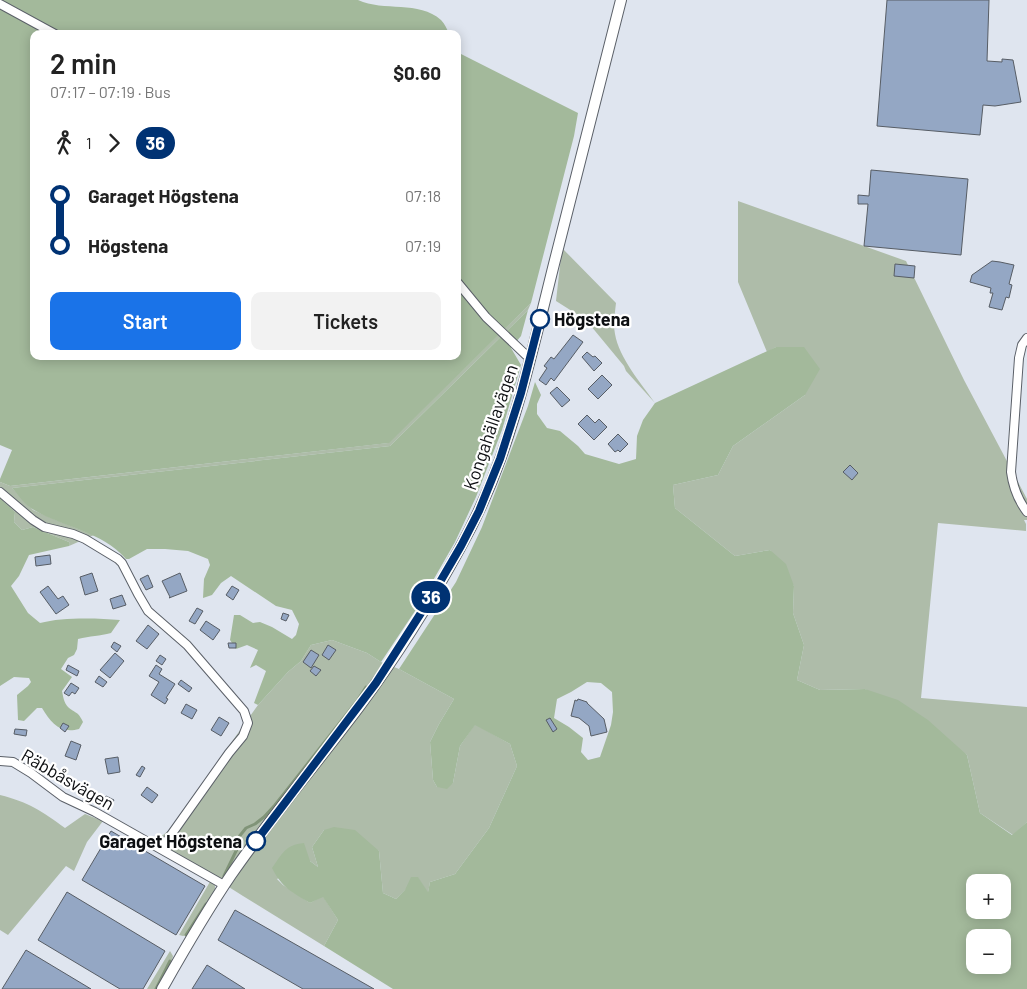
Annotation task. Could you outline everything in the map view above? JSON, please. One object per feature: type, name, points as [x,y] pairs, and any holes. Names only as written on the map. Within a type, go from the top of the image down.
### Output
[{"type":"street","name":"Kongahällavägen","points":[[162,989],[183,950],[224,886],[376,683],[439,585],[479,511],[500,459],[531,356],[621,0]]},
{"type":"street","points":[[0,4],[48,30]]},
{"type":"street","points":[[461,287],[486,317],[526,355],[531,356]]},
{"type":"street","points":[[1027,338],[1022,345],[1019,358],[1011,472],[1017,495],[1027,512]]},
{"type":"street","points":[[0,492],[44,527],[85,539],[118,559],[148,611],[188,645],[244,711],[248,723],[243,736],[161,849]]},
{"type":"street","name":"Räbbåsvägen","points":[[0,761],[13,762],[63,797],[95,812],[224,886]]},
{"type":"green space","points":[[0,0],[358,0],[379,5],[422,10],[441,20],[447,30],[30,30],[30,360],[461,360],[461,54],[578,113],[574,136],[531,303],[389,443],[10,486],[0,482],[0,479],[12,450],[0,445]]},
{"type":"green space","points":[[738,201],[906,261],[964,380],[1027,499],[1027,520],[1024,520],[1026,531],[938,523],[921,698],[1027,707],[1027,822],[1013,835],[980,813],[967,755],[865,689],[820,690],[797,680],[804,645],[793,613],[794,586],[770,550],[735,556],[675,508],[673,485],[718,475],[733,446],[805,395],[776,347],[767,352],[738,282]]},
{"type":"green space","points":[[562,248],[616,303],[614,327],[617,343],[631,370],[655,403],[626,371],[624,366],[586,320],[556,301]]},
{"type":"green space","points":[[531,303],[528,310],[390,446],[12,488],[33,510],[94,535],[69,546],[69,542],[33,527],[22,530],[14,522],[15,512],[0,498],[0,482],[10,486],[388,443]]},
{"type":"green space","points":[[528,310],[521,336],[511,348],[521,365],[502,430],[476,497],[455,542],[419,605],[381,662],[367,653],[332,640],[311,645],[301,661],[288,672],[258,705],[254,703],[266,671],[256,665],[250,668],[258,650],[247,645],[236,649],[230,640],[234,615],[240,615],[253,623],[260,622],[292,639],[296,635],[299,624],[292,610],[276,606],[231,576],[221,583],[212,595],[203,598],[204,579],[210,565],[208,559],[188,551],[147,549],[126,559],[105,542],[94,536],[34,510],[12,488],[390,446]]},
{"type":"green space","points":[[776,347],[804,347],[820,369],[805,395],[733,446],[718,475],[673,485],[675,508],[735,556],[770,550],[786,564],[794,586],[793,613],[804,645],[797,680],[820,690],[865,689],[898,700],[928,720],[967,755],[980,813],[1012,835],[1027,822],[1027,989],[393,989],[324,946],[338,920],[323,897],[310,903],[288,889],[276,875],[272,868],[279,858],[288,848],[298,844],[304,843],[310,861],[318,867],[312,847],[324,830],[334,827],[355,830],[379,851],[383,893],[396,899],[405,890],[411,877],[418,877],[428,892],[430,882],[455,874],[489,828],[517,766],[510,744],[475,725],[460,746],[453,783],[447,789],[437,787],[433,780],[430,742],[454,699],[399,669],[456,582],[482,527],[528,406],[535,382],[541,395],[537,404],[537,414],[547,428],[560,431],[585,454],[619,464],[636,459],[637,436],[643,420],[655,403]],"holes":[[[587,682],[601,683],[612,692],[613,712],[611,725],[600,757],[588,760],[581,752],[583,738],[554,718],[557,699]]]},
{"type":"green space","points":[[0,498],[15,512],[14,522],[22,530],[33,527],[70,544],[69,546],[29,555],[19,576],[11,586],[28,613],[40,623],[90,618],[120,620],[111,633],[78,639],[74,655],[68,658],[61,669],[72,677],[62,691],[67,705],[78,714],[83,722],[79,729],[61,729],[53,723],[42,708],[37,708],[24,721],[18,720],[17,695],[31,682],[29,678],[14,677],[0,686]]},
{"type":"green space","points":[[332,640],[367,653],[454,699],[430,742],[433,780],[437,787],[453,783],[460,746],[475,724],[510,744],[517,766],[489,828],[455,874],[430,882],[428,893],[418,878],[396,899],[383,893],[379,851],[324,830],[312,847],[318,867],[310,861],[277,879],[310,903],[323,896],[338,920],[324,946],[156,841],[169,830],[258,705],[288,672],[301,661],[311,645]]},
{"type":"green space","points":[[0,795],[34,808],[65,828],[85,814],[103,821],[87,842],[74,871],[66,866],[8,935],[0,930]]},
{"type":"green space","points":[[211,880],[215,884],[215,891],[187,935],[179,935]]},
{"type":"green space","points":[[170,951],[173,956],[172,960],[157,989],[147,989]]},
{"type":"building","points":[[887,0],[989,0],[987,61],[1002,62],[1002,59],[1013,60],[1021,102],[995,106],[983,105],[980,135],[877,126]]},
{"type":"building","points":[[871,170],[968,179],[961,255],[864,246],[868,204],[858,204],[858,195],[869,196]]},
{"type":"building","points":[[992,261],[1014,265],[1009,284],[1012,285],[1009,298],[1006,297],[1002,310],[989,307],[993,293],[990,293],[991,288],[970,282],[972,275]]},
{"type":"building","points":[[895,264],[915,266],[914,278],[894,276]]},
{"type":"building","points":[[573,335],[583,342],[554,381],[551,378],[546,385],[539,380],[547,368],[544,366],[551,357],[554,359]]},
{"type":"building","points":[[587,352],[593,357],[595,356],[602,363],[594,371],[582,357]]},
{"type":"building","points":[[602,375],[612,385],[598,399],[588,389]]},
{"type":"building","points":[[557,387],[570,400],[562,407],[550,393]]},
{"type":"building","points":[[587,415],[595,423],[599,419],[607,427],[594,440],[578,424]]},
{"type":"building","points":[[618,434],[628,444],[620,452],[618,450],[615,452],[608,444]]},
{"type":"building","points":[[850,465],[858,473],[852,480],[843,472]]},
{"type":"building","points":[[50,555],[51,564],[36,566],[35,557]]},
{"type":"building","points":[[92,573],[98,591],[85,595],[80,577]]},
{"type":"building","points":[[180,573],[187,591],[169,598],[162,581]]},
{"type":"building","points":[[148,575],[153,587],[146,590],[140,579]]},
{"type":"building","points":[[48,586],[58,599],[63,596],[69,605],[56,614],[40,592]]},
{"type":"building","points":[[232,586],[239,590],[233,600],[226,595]]},
{"type":"building","points":[[122,595],[126,605],[113,609],[110,599]]},
{"type":"building","points":[[197,608],[203,611],[195,624],[189,621]]},
{"type":"building","points":[[283,613],[289,615],[286,621],[281,619]]},
{"type":"building","points":[[206,621],[220,630],[213,640],[200,630]]},
{"type":"building","points":[[148,625],[159,634],[147,649],[136,641]]},
{"type":"building","points":[[114,642],[121,646],[117,652],[111,647]]},
{"type":"building","points":[[228,643],[236,643],[236,648],[229,648]]},
{"type":"building","points":[[328,645],[336,650],[329,660],[322,655]]},
{"type":"building","points":[[311,650],[319,655],[311,668],[303,662]]},
{"type":"building","points":[[115,653],[124,661],[110,678],[100,670]]},
{"type":"building","points":[[160,655],[166,659],[162,665],[156,661]]},
{"type":"building","points":[[68,665],[79,671],[77,676],[66,670]]},
{"type":"building","points":[[156,665],[162,669],[159,674],[175,684],[166,698],[168,699],[165,704],[151,695],[159,682],[149,676]]},
{"type":"building","points":[[314,666],[321,670],[316,676],[310,671]]},
{"type":"building","points":[[99,676],[107,682],[103,687],[95,682]]},
{"type":"building","points":[[181,680],[192,688],[189,692],[178,684]]},
{"type":"building","points":[[71,683],[79,688],[75,694],[72,692],[69,696],[64,693]]},
{"type":"building","points":[[578,699],[587,702],[604,719],[607,732],[591,736],[589,726],[579,718],[571,716],[575,700],[577,701]]},
{"type":"building","points":[[186,704],[197,710],[192,719],[181,713]]},
{"type":"building","points":[[219,717],[229,723],[221,736],[211,730]]},
{"type":"building","points":[[550,718],[557,729],[553,732],[546,720]]},
{"type":"building","points":[[63,723],[69,726],[65,732],[60,728]]},
{"type":"building","points":[[15,729],[27,730],[26,736],[14,734]]},
{"type":"building","points":[[71,741],[81,745],[76,760],[65,756]]},
{"type":"building","points":[[118,757],[120,772],[108,774],[105,759]]},
{"type":"building","points":[[39,761],[47,767],[43,773],[35,767]]},
{"type":"building","points":[[142,766],[145,768],[140,777],[136,775]]},
{"type":"building","points":[[81,787],[88,792],[85,797],[78,792]]},
{"type":"building","points":[[147,787],[158,795],[152,803],[141,795]]},
{"type":"building","points":[[106,796],[114,800],[110,807],[103,802]]},
{"type":"building","points":[[111,831],[205,886],[176,935],[82,880]]},
{"type":"building","points":[[67,892],[165,951],[143,989],[120,989],[38,940]]},
{"type":"building","points":[[235,910],[374,989],[303,989],[218,940]]},
{"type":"building","points":[[26,950],[91,989],[2,989]]},
{"type":"building","points":[[207,965],[245,989],[192,989]]},
{"type":"waterway","points":[[224,876],[237,849],[238,838],[246,828],[264,817],[275,805],[366,687]]},
{"type":"waterway","points":[[186,935],[206,904]]},
{"type":"waterway","points":[[156,989],[170,961]]},
{"type":"bus line","name":"36","points":[[256,841],[376,683],[439,585],[461,546],[479,511],[500,459],[521,393],[540,319]]},
{"type":"place","name":"Högstena","points":[[540,319]]},
{"type":"place","name":"Garaget Högstena","points":[[256,841]]}]
